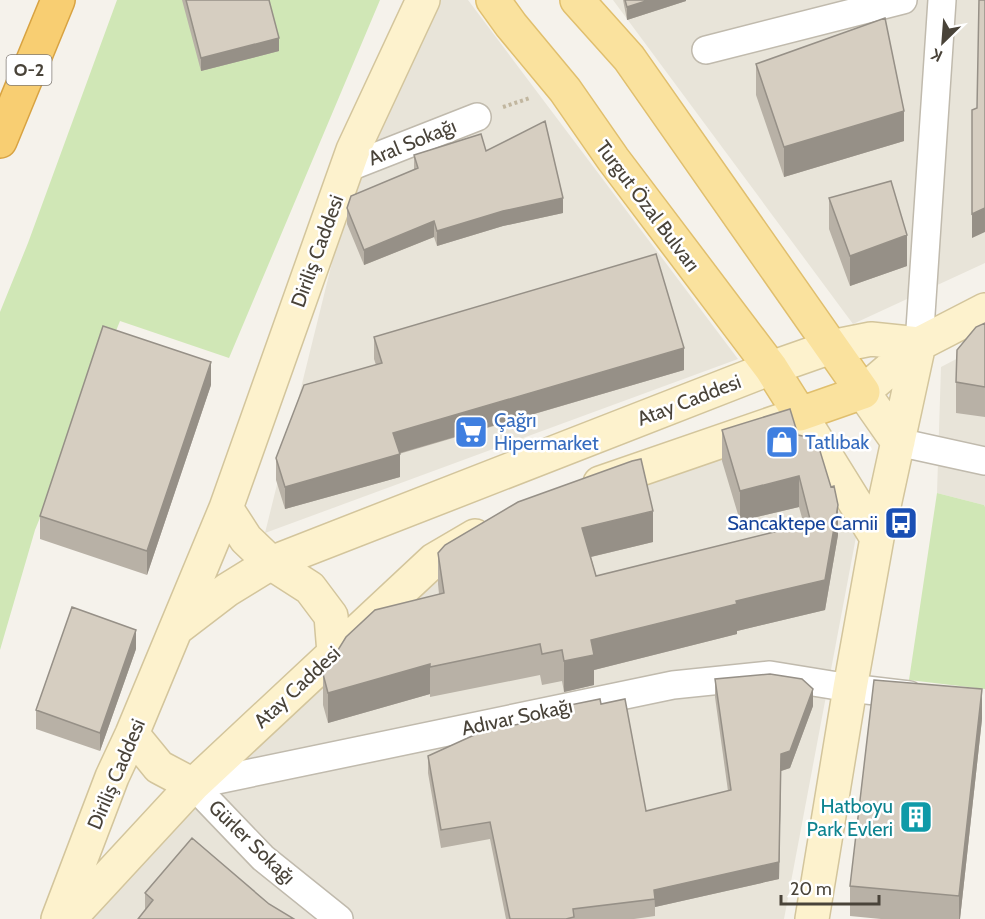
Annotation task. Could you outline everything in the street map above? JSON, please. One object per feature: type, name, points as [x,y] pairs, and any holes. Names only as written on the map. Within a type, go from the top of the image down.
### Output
[{"type":"highway","name":"O-2","points":[[0,141],[58,0]]},
{"type":"main road","name":"Diriliş Caddesi","points":[[58,919],[112,777],[226,508],[353,150],[423,0]]},
{"type":"main road","points":[[577,0],[630,58],[898,442]]},
{"type":"main road","name":"Turgut Özal Bulvarı","points":[[502,13],[561,86],[613,159],[771,368],[800,414]]},
{"type":"main road","points":[[571,493],[863,392],[919,344],[985,310]]},
{"type":"main road","name":"Atay Caddesi","points":[[176,629],[227,590],[271,563],[771,368],[831,346],[872,339],[919,344]]},
{"type":"main road","points":[[812,919],[850,688],[878,538],[919,344]]},
{"type":"main road","points":[[800,414],[878,538]]},
{"type":"main road","points":[[226,508],[246,539],[271,563],[310,588],[331,616],[334,653]]},
{"type":"main road","name":"Atay Caddesi","points":[[69,919],[193,785],[434,560],[501,521]]},
{"type":"main road","points":[[132,734],[159,767],[193,785]]},
{"type":"street","points":[[706,50],[903,0]]},
{"type":"street","points":[[919,344],[942,0]]},
{"type":"street","name":"Aral Sokağı","points":[[347,168],[477,117]]},
{"type":"street","points":[[898,442],[985,461]]},
{"type":"street","name":"Adıvar Sokağı","points":[[193,785],[674,685],[770,675],[929,698]]},
{"type":"street","name":"Gürler Sokağı","points":[[193,785],[263,858],[339,919]]},
{"type":"path","points":[[477,117],[561,86]]},
{"type":"shaded area","points":[[438,0],[468,0],[738,359],[265,533],[353,178]]},
{"type":"shaded area","points":[[613,0],[985,0],[985,263],[853,324]]},
{"type":"shaded area","points":[[985,344],[985,507],[937,493],[941,367]]},
{"type":"shaded area","points":[[785,429],[856,537],[784,919],[83,919],[374,627],[501,534]]},
{"type":"green space","points":[[117,0],[380,0],[229,358],[120,321],[35,530],[0,650],[0,312],[28,243]]},
{"type":"green space","points":[[937,493],[985,507],[985,689],[909,680]]},
{"type":"building","points":[[186,0],[269,0],[279,38],[201,58]]},
{"type":"building","points":[[625,0],[649,0],[627,7]]},
{"type":"building","points":[[979,0],[985,0],[985,208],[972,214],[972,110],[977,108]]},
{"type":"building","points":[[885,18],[904,111],[784,147],[756,64]]},
{"type":"building","points":[[545,121],[563,198],[503,211],[437,231],[434,221],[364,250],[347,208],[351,196],[418,168],[414,155],[481,134],[486,151]]},
{"type":"building","points":[[891,181],[907,235],[850,256],[829,198]]},
{"type":"building","points":[[656,254],[684,348],[393,433],[400,454],[285,487],[276,458],[304,385],[382,363],[374,337]]},
{"type":"building","points":[[985,323],[985,387],[956,382],[957,350],[976,327]]},
{"type":"building","points":[[103,326],[211,362],[147,551],[40,516]]},
{"type":"building","points":[[790,409],[798,435],[812,438],[820,451],[831,487],[834,486],[838,505],[825,580],[591,640],[594,655],[564,661],[562,650],[542,654],[540,644],[430,667],[430,664],[328,693],[323,674],[346,637],[375,610],[444,593],[438,553],[445,545],[518,502],[632,461],[641,459],[653,511],[582,528],[596,576],[811,523],[799,476],[740,491],[722,430]]},
{"type":"building","points":[[72,607],[136,630],[100,733],[36,710]]},
{"type":"building","points":[[770,674],[802,679],[813,689],[790,751],[781,754],[779,862],[654,890],[655,899],[573,909],[574,917],[566,919],[510,919],[490,822],[441,830],[428,756],[483,731],[571,714],[570,705],[600,699],[601,704],[625,699],[646,811],[731,790],[715,679]]},
{"type":"building","name":"Hatboyu Park Evleri","points":[[874,680],[982,689],[959,896],[850,886]]},
{"type":"building","points":[[192,838],[269,904],[294,919],[138,919],[153,900],[145,893]]},
{"type":"place","name":"Çağrı Hipermarket","points":[[471,432]]},
{"type":"place","name":"Tatlıbak","points":[[782,442]]},
{"type":"place","name":"Sancaktepe Camii","points":[[901,523]]},
{"type":"place","name":"Hatboyu Park Evleri","points":[[916,817]]}]
